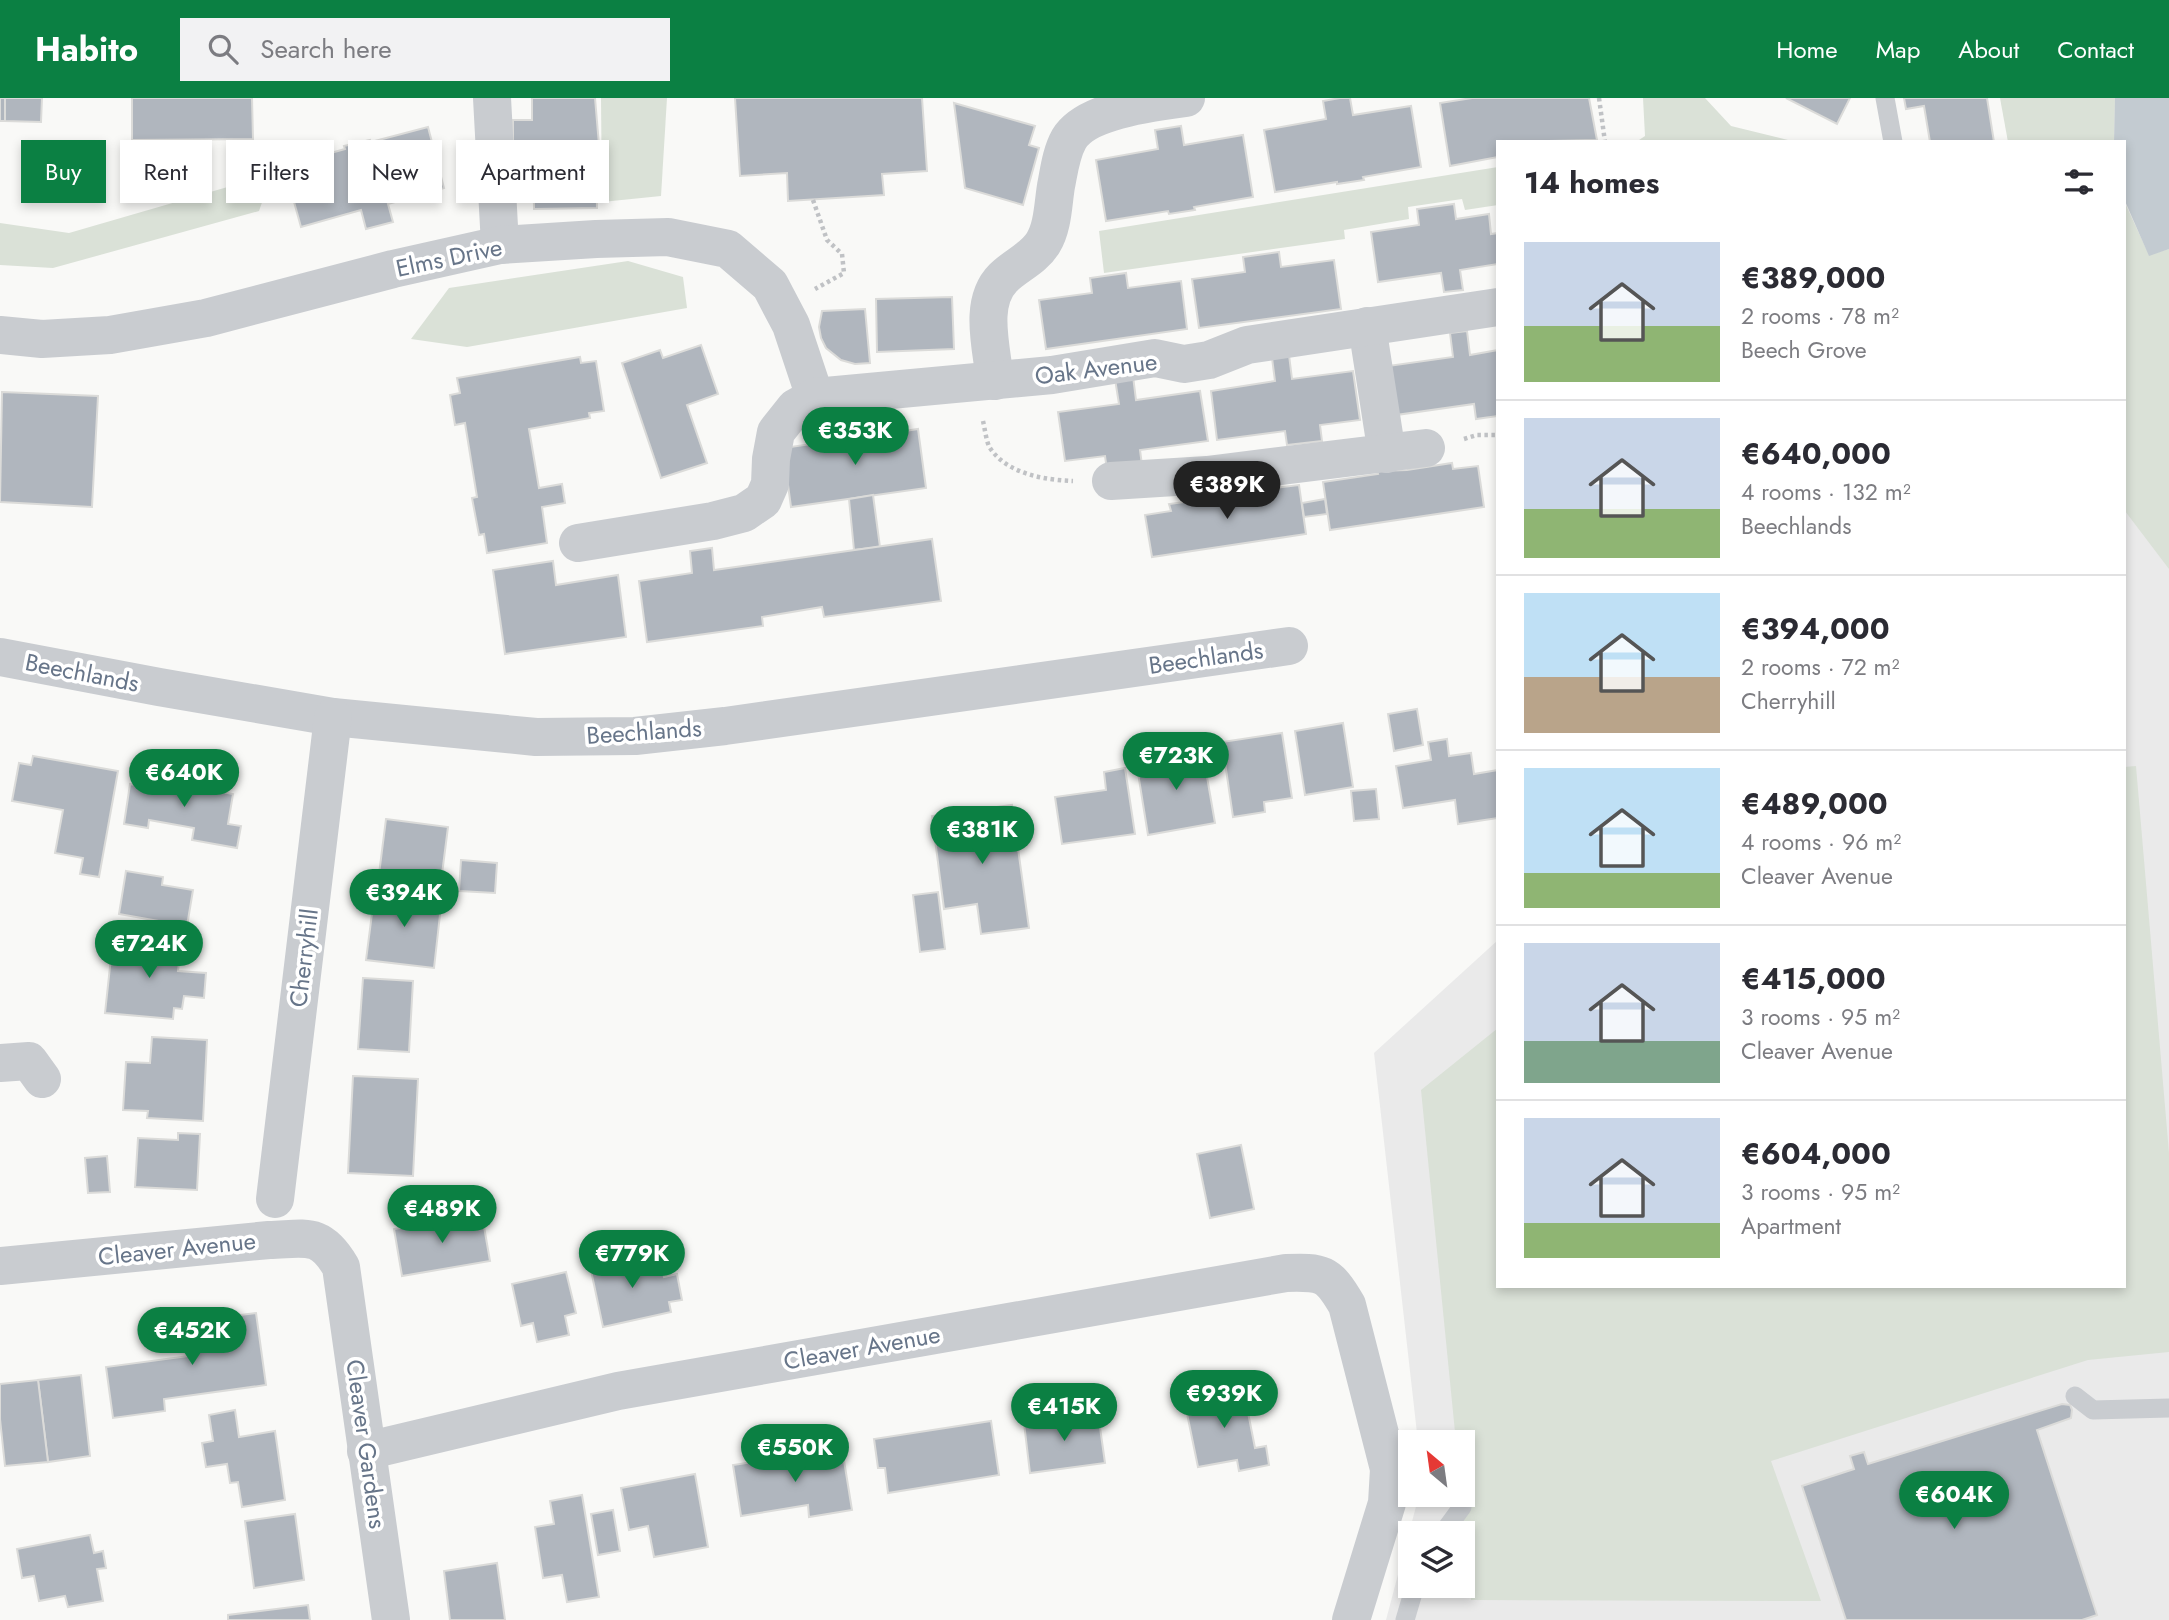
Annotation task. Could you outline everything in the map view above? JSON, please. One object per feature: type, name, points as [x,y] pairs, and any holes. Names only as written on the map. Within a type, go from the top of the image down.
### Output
[{"type":"street","points":[[492,98],[500,245]]},
{"type":"street","points":[[984,382],[990,301],[994,289],[1004,277],[1033,255],[1049,231],[1061,160],[1068,139],[1080,125],[1099,115],[1176,99]]},
{"type":"street","name":"Elms Drive","points":[[0,335],[42,339],[110,335],[206,318],[393,269],[500,245],[668,237],[728,249],[770,285],[790,325],[815,397]]},
{"type":"street","name":"Oak Avenue","points":[[815,397],[1052,375],[1155,358],[1184,364],[1209,360],[1247,345],[1496,307]]},
{"type":"street","points":[[1367,326],[1387,454]]},
{"type":"street","points":[[578,542],[713,521],[744,513],[763,500],[770,484],[776,432],[795,408],[815,397]]},
{"type":"street","points":[[1111,481],[1207,475],[1426,448]]},
{"type":"street","name":"Beechlands","points":[[0,657],[333,717],[536,737],[635,736],[738,724],[1289,646]]},
{"type":"street","name":"Cherryhill","points":[[275,1199],[333,717]]},
{"type":"street","points":[[0,1063],[29,1061],[42,1079]]},
{"type":"street","name":"Cleaver Avenue","points":[[0,1266],[269,1240],[314,1239],[330,1249],[341,1267]]},
{"type":"street","name":"Cleaver Gardens","points":[[341,1267],[391,1620]]},
{"type":"street","name":"Cleaver Avenue","points":[[366,1451],[618,1391],[1286,1273],[1315,1272],[1335,1285],[1347,1305],[1389,1469],[1387,1503],[1351,1620]]},
{"type":"lane","points":[[1885,98],[1893,140]]},
{"type":"lane","points":[[2076,1396],[2093,1410],[2169,1408]]},
{"type":"lane","points":[[1452,1521],[1462,1507]]},
{"type":"lane","points":[[1405,1620],[1411,1598]]},
{"type":"path","points":[[1599,98],[1605,140]]},
{"type":"path","points":[[780,307],[844,273],[842,254],[827,240],[813,200]]},
{"type":"path","points":[[984,382],[990,447],[1014,470],[1049,480],[1111,481]]},
{"type":"shaded area","points":[[601,98],[667,98],[661,196],[609,201],[609,140],[601,140]]},
{"type":"shaded area","points":[[1643,98],[1705,98],[1731,126],[1788,140],[1639,140],[1645,136]]},
{"type":"shaded area","points":[[2000,98],[2115,98],[2114,140],[2008,140]]},
{"type":"shaded area","points":[[2073,98],[2169,98],[2169,1620],[1386,1620],[1398,1575],[1398,1598],[1475,1598],[1475,1521],[1412,1521],[1416,1507],[1475,1507],[1475,1430],[1417,1430],[1374,1053],[1496,942],[1496,1288],[2126,1288],[2126,140],[2071,140]]},
{"type":"shaded area","points":[[2115,98],[2169,98],[2169,249],[2149,256],[2126,203],[2126,140],[2114,140]]},
{"type":"shaded area","points":[[1496,167],[1496,205],[1465,210],[1462,199],[1408,207],[1409,219],[1344,230],[1345,239],[1104,273],[1099,231]]},
{"type":"shaded area","points":[[226,187],[226,203],[262,203],[259,211],[53,268],[0,265],[0,223],[69,233],[172,203],[212,203],[212,191]]},
{"type":"shaded area","points":[[2126,205],[2149,255],[2169,249],[2169,569],[2126,512]]},
{"type":"shaded area","points":[[628,261],[683,277],[687,308],[467,347],[411,339],[449,288]]},
{"type":"shaded area","points":[[2136,766],[2169,1153],[2169,1352],[2088,1360],[1771,1461],[1821,1601],[1471,1600],[1475,1598],[1475,1521],[1463,1521],[1462,1507],[1475,1507],[1475,1430],[1455,1430],[1421,1090],[1496,1030],[1496,1288],[2126,1288],[2126,767]]},
{"type":"building","points":[[0,98],[5,98],[5,121],[0,121]]},
{"type":"building","points":[[5,98],[42,98],[41,122],[5,121]]},
{"type":"building","points":[[132,98],[252,98],[253,139],[132,140]]},
{"type":"building","points":[[532,98],[595,98],[599,140],[513,140],[513,120],[532,120]]},
{"type":"building","points":[[735,98],[922,98],[927,171],[882,174],[884,195],[788,201],[787,173],[740,176]]},
{"type":"building","points":[[1350,98],[1353,115],[1411,106],[1421,167],[1363,177],[1364,180],[1275,192],[1264,130],[1326,119],[1323,101]]},
{"type":"building","points":[[1472,98],[1589,98],[1597,140],[1496,140],[1496,157],[1450,166],[1440,103]]},
{"type":"building","points":[[1786,98],[1850,98],[1837,124]]},
{"type":"building","points":[[1904,98],[1987,98],[1994,140],[1930,140],[1924,106],[1906,109]]},
{"type":"building","points":[[954,103],[1035,126],[1029,145],[1039,148],[1023,205],[965,188]]},
{"type":"building","points":[[1181,126],[1184,145],[1243,135],[1253,197],[1194,207],[1195,210],[1169,214],[1168,211],[1106,221],[1096,160],[1158,149],[1155,130]]},
{"type":"building","points":[[428,127],[431,140],[379,140]]},
{"type":"building","points":[[348,145],[348,203],[392,203],[388,204],[393,222],[366,229],[361,210],[301,227],[294,203],[334,203],[334,152],[345,149],[344,146]]},
{"type":"building","points":[[534,203],[597,203],[597,208],[534,209]]},
{"type":"building","points":[[1454,204],[1456,219],[1489,214],[1491,234],[1496,233],[1496,264],[1460,270],[1463,290],[1444,292],[1441,273],[1378,282],[1371,232],[1419,225],[1417,209]]},
{"type":"building","points":[[1279,252],[1281,267],[1334,260],[1341,309],[1199,328],[1192,279],[1245,272],[1243,257]]},
{"type":"building","points":[[1126,273],[1128,288],[1181,281],[1187,329],[1046,349],[1039,300],[1092,293],[1090,278]]},
{"type":"building","points":[[952,297],[954,349],[877,352],[876,299]]},
{"type":"building","points":[[865,309],[870,363],[855,364],[841,360],[826,348],[821,338],[819,327],[822,311]]},
{"type":"building","points":[[1467,331],[1470,355],[1496,350],[1496,416],[1476,419],[1474,404],[1396,415],[1388,366],[1453,357],[1450,333]]},
{"type":"building","points":[[701,345],[718,394],[687,405],[707,463],[661,478],[622,363],[660,350],[663,358]]},
{"type":"building","points":[[1289,355],[1292,379],[1353,371],[1360,420],[1320,425],[1322,441],[1287,445],[1285,431],[1217,440],[1211,391],[1275,381],[1272,358]]},
{"type":"building","points":[[580,357],[581,363],[596,361],[604,411],[589,413],[590,418],[529,429],[539,488],[562,484],[565,503],[542,507],[547,543],[487,553],[484,534],[479,535],[472,498],[477,497],[465,423],[455,425],[450,395],[460,393],[457,378]]},
{"type":"building","points":[[1133,376],[1136,400],[1200,391],[1208,441],[1140,450],[1142,465],[1107,470],[1105,456],[1065,461],[1058,412],[1119,404],[1115,379]]},
{"type":"building","points":[[2,392],[98,396],[92,507],[0,502]]},
{"type":"building","points":[[884,427],[885,434],[918,429],[926,488],[791,507],[783,448],[840,440],[839,433]]},
{"type":"building","points":[[1452,463],[1453,469],[1478,466],[1484,507],[1330,530],[1323,482],[1378,474],[1377,471],[1407,470]]},
{"type":"building","points":[[1299,485],[1306,534],[1152,557],[1145,515],[1171,511],[1169,504],[1214,498],[1214,495]]},
{"type":"building","points":[[873,495],[880,547],[854,550],[849,499]]},
{"type":"building","points":[[1325,499],[1327,514],[1304,517],[1302,503]]},
{"type":"building","points":[[932,539],[941,601],[824,617],[822,607],[762,617],[763,626],[647,642],[639,581],[692,573],[690,551],[712,548],[714,570]]},
{"type":"building","points":[[553,561],[556,585],[618,575],[626,637],[505,654],[493,570]]},
{"type":"building","points":[[1417,709],[1423,745],[1394,751],[1388,714]]},
{"type":"building","points":[[1343,723],[1353,787],[1305,795],[1295,731]]},
{"type":"building","points":[[1282,733],[1292,798],[1264,802],[1265,812],[1233,817],[1222,742]]},
{"type":"building","points":[[1447,739],[1449,756],[1471,753],[1474,774],[1496,770],[1496,818],[1458,824],[1455,800],[1403,808],[1396,766],[1431,760],[1428,742]]},
{"type":"building","points":[[1202,748],[1215,823],[1148,835],[1138,773],[1151,770],[1149,757]]},
{"type":"building","points":[[33,756],[118,771],[99,877],[80,874],[83,858],[55,853],[63,810],[12,801],[19,763],[31,765]]},
{"type":"building","points":[[1125,768],[1135,834],[1062,844],[1055,797],[1106,790],[1104,772]]},
{"type":"building","points":[[178,774],[206,778],[204,789],[233,794],[228,824],[241,826],[237,848],[192,840],[194,828],[149,820],[148,828],[124,824],[130,784],[146,787],[147,780],[177,784]]},
{"type":"building","points":[[1376,789],[1379,819],[1354,821],[1351,791]]},
{"type":"building","points":[[1012,805],[1029,928],[981,934],[977,904],[944,909],[932,816]]},
{"type":"building","points":[[386,819],[448,827],[440,890],[378,882]]},
{"type":"building","points":[[461,860],[497,863],[495,893],[459,891]]},
{"type":"building","points":[[126,871],[163,877],[162,885],[193,890],[187,926],[119,914]]},
{"type":"building","points":[[375,890],[442,897],[434,968],[366,960]]},
{"type":"building","points":[[938,892],[945,949],[920,952],[913,895]]},
{"type":"building","points":[[113,939],[181,945],[178,971],[206,973],[204,998],[184,996],[182,1009],[174,1008],[173,1019],[105,1013]]},
{"type":"building","points":[[363,978],[413,981],[409,1052],[358,1049]]},
{"type":"building","points":[[152,1037],[207,1040],[203,1121],[147,1118],[148,1111],[123,1110],[126,1062],[150,1063]]},
{"type":"building","points":[[353,1076],[418,1079],[413,1176],[348,1173]]},
{"type":"building","points":[[178,1133],[200,1134],[197,1190],[135,1187],[138,1138],[178,1140]]},
{"type":"building","points":[[1241,1145],[1254,1209],[1210,1218],[1197,1154]]},
{"type":"building","points":[[107,1156],[110,1192],[88,1193],[85,1158]]},
{"type":"building","points":[[482,1215],[490,1261],[402,1276],[394,1229]]},
{"type":"building","points":[[633,1251],[637,1270],[661,1265],[664,1277],[677,1274],[682,1300],[669,1302],[671,1312],[603,1327],[589,1261]]},
{"type":"building","points":[[566,1272],[576,1313],[565,1316],[569,1335],[537,1342],[533,1323],[521,1326],[512,1284]]},
{"type":"building","points":[[256,1313],[266,1385],[164,1399],[165,1411],[113,1418],[106,1367],[189,1356],[184,1322]]},
{"type":"building","points":[[81,1375],[90,1456],[48,1462],[38,1380]]},
{"type":"building","points":[[38,1380],[48,1462],[5,1466],[0,1419],[0,1384]]},
{"type":"building","points":[[1243,1387],[1255,1448],[1266,1446],[1269,1465],[1239,1471],[1237,1460],[1198,1467],[1184,1399]]},
{"type":"building","points":[[2062,1404],[2070,1405],[2071,1418],[2037,1430],[2097,1615],[2082,1620],[1846,1620],[1802,1486],[1854,1469],[1850,1456],[1864,1452],[1868,1464]]},
{"type":"building","points":[[235,1410],[239,1437],[275,1431],[285,1500],[242,1507],[238,1482],[230,1483],[227,1464],[206,1467],[202,1443],[213,1441],[209,1415]]},
{"type":"building","points":[[1098,1413],[1105,1463],[1030,1473],[1024,1423]]},
{"type":"building","points":[[991,1421],[999,1475],[888,1493],[885,1468],[878,1468],[874,1439]]},
{"type":"building","points":[[842,1448],[852,1510],[809,1517],[808,1505],[741,1516],[733,1465]]},
{"type":"building","points":[[695,1474],[708,1547],[654,1557],[648,1526],[629,1530],[621,1488]]},
{"type":"building","points":[[582,1495],[599,1597],[567,1602],[562,1575],[543,1578],[535,1527],[554,1524],[550,1501]]},
{"type":"building","points":[[613,1510],[620,1551],[598,1555],[591,1514]]},
{"type":"building","points":[[295,1514],[304,1580],[254,1588],[245,1521]]},
{"type":"building","points":[[90,1535],[94,1553],[103,1551],[106,1568],[97,1569],[103,1601],[68,1607],[65,1596],[39,1601],[34,1576],[22,1578],[17,1549]]},
{"type":"building","points":[[497,1563],[505,1620],[450,1620],[444,1571]]},
{"type":"building","points":[[308,1605],[310,1620],[228,1620],[228,1615]]}]
